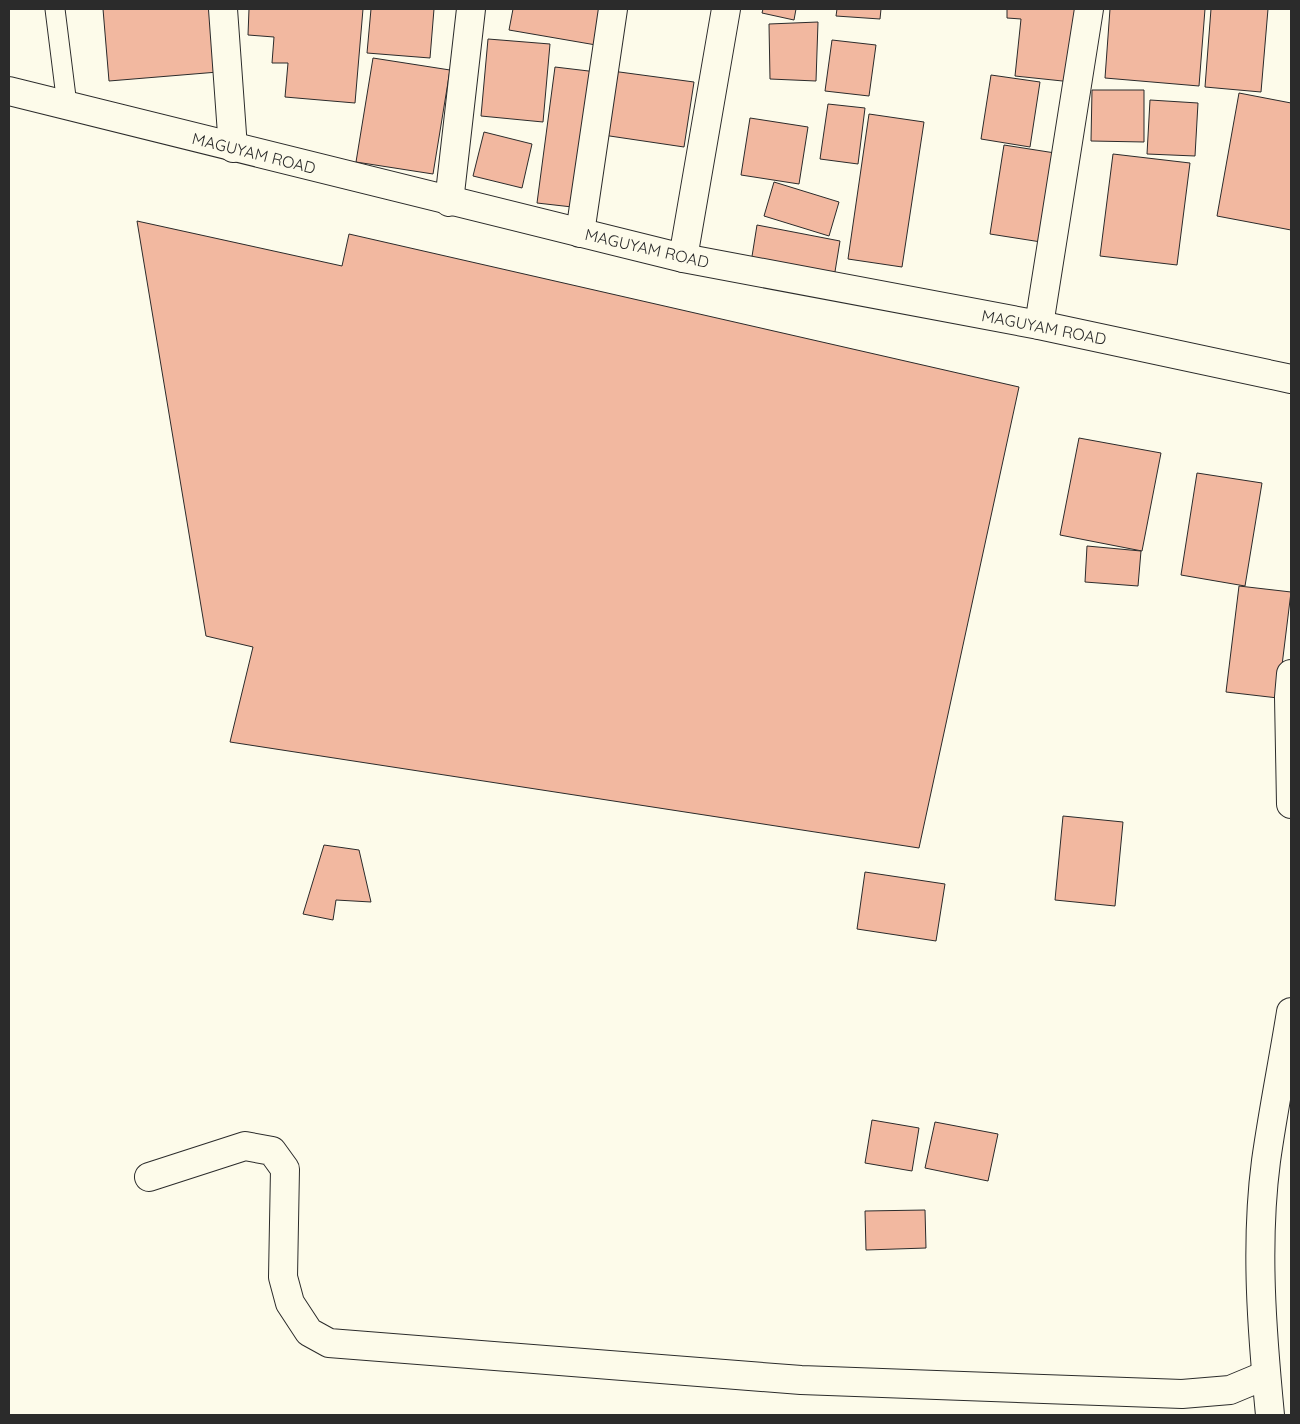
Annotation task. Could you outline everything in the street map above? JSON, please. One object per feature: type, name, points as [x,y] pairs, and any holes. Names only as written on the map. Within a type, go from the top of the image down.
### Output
[{"type":"street","points":[[222,9],[233,148]]},
{"type":"street","points":[[449,202],[471,9]]},
{"type":"street","points":[[580,233],[613,9]]},
{"type":"street","points":[[682,258],[726,9]]},
{"type":"street","points":[[1039,325],[1089,9]]},
{"type":"street","name":"MAGUYAM ROAD","points":[[9,91],[449,202],[682,258],[1039,325],[1291,380]]},
{"type":"street","points":[[1291,674],[1289,697],[1291,804]]},
{"type":"street","points":[[1270,1415],[1263,1349],[1261,1237],[1266,1163],[1291,1012]]},
{"type":"street","points":[[149,1177],[245,1146],[272,1151],[285,1169],[283,1278],[290,1303],[309,1332],[329,1343],[801,1380],[1182,1394],[1230,1390],[1266,1375]]},
{"type":"lane","points":[[55,9],[67,105]]},
{"type":"building","points":[[103,9],[213,9],[218,72],[109,81]]},
{"type":"building","points":[[249,9],[363,9],[355,103],[285,97],[288,63],[272,63],[274,37],[248,35]]},
{"type":"building","points":[[371,9],[434,9],[430,58],[367,53]]},
{"type":"building","points":[[513,9],[602,9],[596,45],[509,30]]},
{"type":"building","points":[[763,9],[796,9],[794,20],[762,13]]},
{"type":"building","points":[[837,9],[881,9],[880,19],[836,16]]},
{"type":"building","points":[[1007,9],[1079,9],[1072,82],[1015,76],[1021,19],[1007,18]]},
{"type":"building","points":[[1110,9],[1205,9],[1199,86],[1105,78]]},
{"type":"building","points":[[1211,9],[1268,9],[1261,92],[1205,87]]},
{"type":"building","points":[[818,22],[816,81],[770,79],[769,24]]},
{"type":"building","points":[[488,39],[550,44],[543,122],[481,116]]},
{"type":"building","points":[[832,40],[876,45],[869,96],[825,91]]},
{"type":"building","points":[[373,58],[450,70],[433,174],[356,162]]},
{"type":"building","points":[[555,67],[597,72],[581,208],[537,203]]},
{"type":"building","points":[[612,71],[694,82],[684,147],[603,135]]},
{"type":"building","points":[[991,75],[1040,82],[1030,147],[981,139]]},
{"type":"building","points":[[1092,90],[1144,90],[1144,142],[1091,141]]},
{"type":"building","points":[[1239,93],[1291,103],[1291,230],[1217,216]]},
{"type":"building","points":[[1150,100],[1198,103],[1195,156],[1147,154]]},
{"type":"building","points":[[828,104],[865,108],[858,164],[820,159]]},
{"type":"building","points":[[869,114],[924,122],[902,267],[848,259]]},
{"type":"building","points":[[750,118],[808,127],[799,184],[741,175]]},
{"type":"building","points":[[484,132],[532,144],[522,188],[473,176]]},
{"type":"building","points":[[1004,145],[1055,153],[1041,242],[990,234]]},
{"type":"building","points":[[1113,154],[1190,163],[1177,265],[1100,256]]},
{"type":"building","points":[[774,182],[839,202],[829,236],[764,216]]},
{"type":"building","points":[[137,221],[342,266],[349,234],[1019,387],[919,848],[230,742],[253,647],[206,636]]},
{"type":"building","points":[[757,225],[840,241],[833,284],[750,269]]},
{"type":"building","points":[[1079,438],[1161,453],[1142,551],[1060,535]]},
{"type":"building","points":[[1197,473],[1262,483],[1245,586],[1181,575]]},
{"type":"building","points":[[1087,546],[1141,551],[1138,586],[1085,582]]},
{"type":"building","points":[[1239,586],[1291,592],[1278,698],[1226,692]]},
{"type":"building","points":[[1063,816],[1123,822],[1115,906],[1055,900]]},
{"type":"building","points":[[324,845],[359,850],[371,902],[336,900],[333,920],[303,914]]},
{"type":"building","points":[[865,872],[945,884],[936,941],[857,929]]},
{"type":"building","points":[[872,1120],[919,1128],[912,1171],[865,1163]]},
{"type":"building","points":[[935,1122],[998,1134],[988,1181],[925,1168]]},
{"type":"building","points":[[925,1210],[926,1248],[866,1250],[865,1211]]}]
